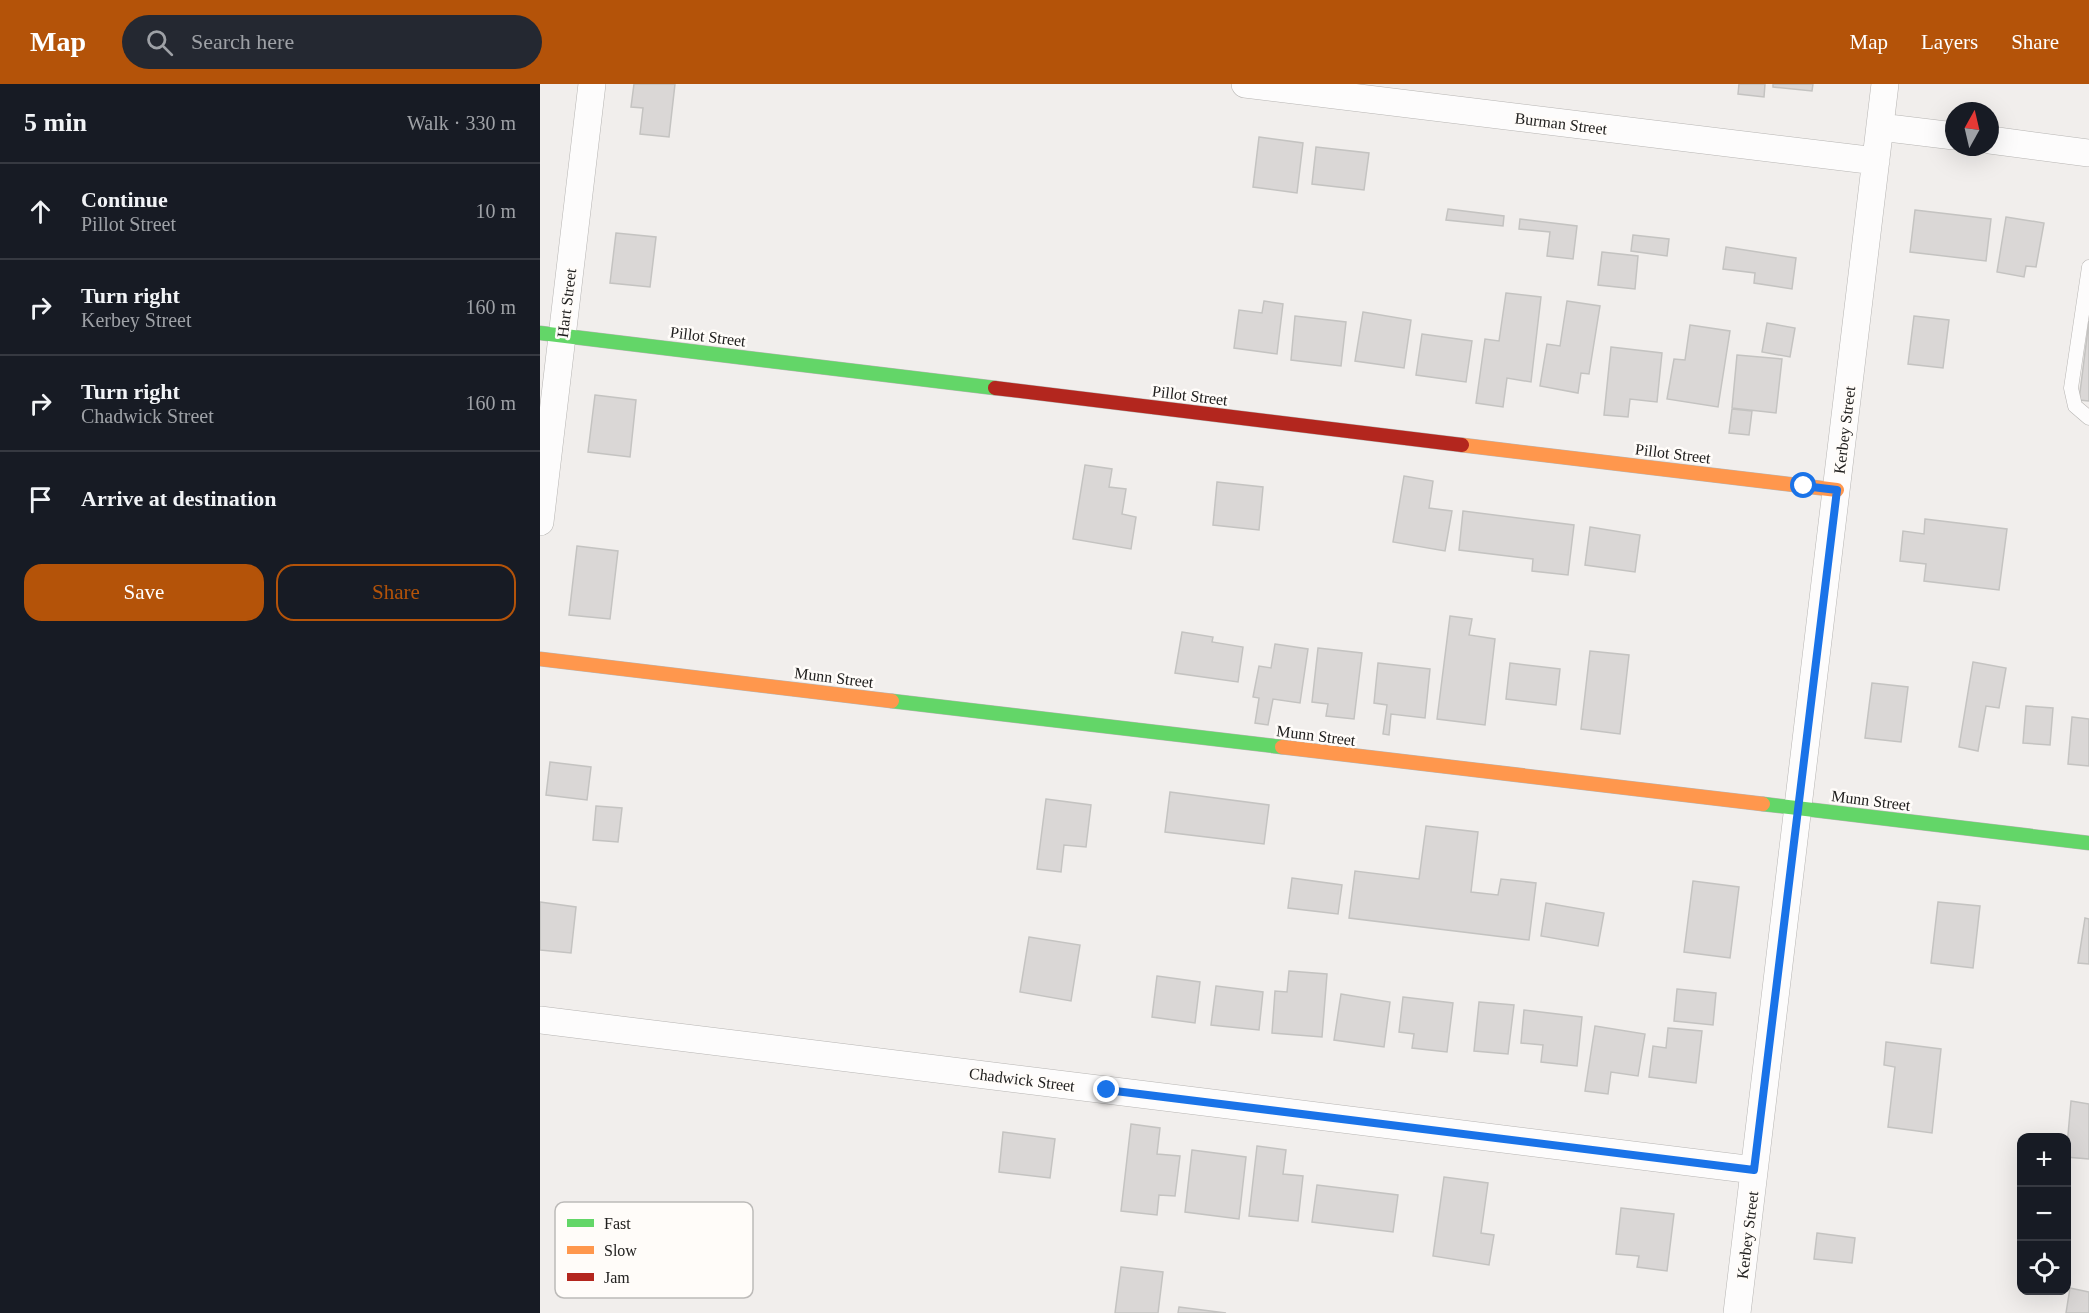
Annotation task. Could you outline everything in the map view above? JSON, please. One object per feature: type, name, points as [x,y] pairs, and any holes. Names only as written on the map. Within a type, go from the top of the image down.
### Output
[{"type":"street","name":"Hart Street","points":[[540,522],[551,334],[592,84]]},
{"type":"street","name":"Burman Street","points":[[1245,84],[1876,161]]},
{"type":"street","name":"Kerbey Street","points":[[1737,1313],[1886,84]]},
{"type":"street","points":[[1880,127],[1945,135]]},
{"type":"street","points":[[1999,141],[2089,153]]},
{"type":"street","name":"Pillot Street","points":[[551,334],[1837,490]]},
{"type":"street","name":"Munn Street","points":[[540,659],[2089,843]]},
{"type":"street","name":"Chadwick Street","points":[[540,1020],[1754,1170]]},
{"type":"lane","points":[[2089,267],[2071,388],[2075,406],[2089,418]]},
{"type":"building","points":[[634,84],[675,84],[669,137],[640,134],[643,108],[631,107]]},
{"type":"building","points":[[1739,84],[1765,84],[1764,97],[1738,94]]},
{"type":"building","points":[[1773,84],[1813,84],[1812,91],[1773,87]]},
{"type":"building","points":[[1259,137],[1303,143],[1297,193],[1253,187]]},
{"type":"building","points":[[1316,147],[1369,153],[1364,190],[1312,184]]},
{"type":"building","points":[[1448,209],[1504,216],[1503,226],[1446,220]]},
{"type":"building","points":[[1915,210],[1991,219],[1986,261],[1910,252]]},
{"type":"building","points":[[2006,217],[2044,223],[2036,267],[2026,266],[2024,277],[1997,272]]},
{"type":"building","points":[[1520,219],[1577,226],[1573,259],[1547,256],[1550,232],[1519,229]]},
{"type":"building","points":[[616,233],[656,237],[650,287],[610,283]]},
{"type":"building","points":[[1633,235],[1669,239],[1667,256],[1631,251]]},
{"type":"building","points":[[1726,247],[1796,258],[1792,289],[1754,283],[1755,273],[1723,269]]},
{"type":"building","points":[[1602,252],[1638,256],[1635,289],[1598,285]]},
{"type":"building","points":[[1506,293],[1541,297],[1531,382],[1507,378],[1503,407],[1476,403],[1485,339],[1499,341]]},
{"type":"building","points":[[1264,301],[1283,304],[1277,354],[1234,348],[1239,310],[1262,313]]},
{"type":"building","points":[[1567,301],[1600,306],[1589,374],[1581,373],[1578,393],[1540,386],[1547,344],[1560,346]]},
{"type":"building","points":[[1363,312],[1411,320],[1404,368],[1355,361]]},
{"type":"building","points":[[1295,316],[1346,322],[1341,366],[1291,360]]},
{"type":"building","points":[[1914,316],[1949,320],[1943,368],[1908,364]]},
{"type":"building","points":[[2089,321],[2089,401],[2079,400]]},
{"type":"building","points":[[1767,323],[1795,328],[1790,357],[1762,352]]},
{"type":"building","points":[[1690,325],[1730,331],[1718,407],[1667,399],[1674,359],[1685,360]]},
{"type":"building","points":[[1422,334],[1472,341],[1466,382],[1416,375]]},
{"type":"building","points":[[1611,347],[1662,353],[1657,402],[1630,399],[1628,417],[1604,415]]},
{"type":"building","points":[[1737,355],[1782,359],[1776,413],[1732,408]]},
{"type":"building","points":[[595,395],[636,400],[630,457],[588,452]]},
{"type":"building","points":[[1732,409],[1752,411],[1749,435],[1729,433]]},
{"type":"building","points":[[1085,465],[1112,469],[1109,487],[1126,489],[1122,514],[1136,517],[1131,549],[1073,539]]},
{"type":"building","points":[[1404,476],[1433,481],[1429,508],[1452,511],[1445,551],[1393,542]]},
{"type":"building","points":[[1217,482],[1263,487],[1259,530],[1213,525]]},
{"type":"building","points":[[1463,511],[1574,525],[1568,575],[1532,571],[1533,559],[1459,550]]},
{"type":"building","points":[[1925,519],[2007,529],[1999,590],[1924,581],[1926,564],[1900,561],[1903,531],[1924,534]]},
{"type":"building","points":[[1590,527],[1640,535],[1635,572],[1585,565]]},
{"type":"building","points":[[577,546],[618,551],[610,619],[569,615]]},
{"type":"building","points":[[1450,616],[1472,619],[1469,635],[1495,639],[1485,725],[1437,719]]},
{"type":"building","points":[[1182,632],[1213,637],[1212,642],[1243,647],[1238,682],[1175,673]]},
{"type":"building","points":[[1275,644],[1308,649],[1300,703],[1273,699],[1268,725],[1255,723],[1259,698],[1253,697],[1259,666],[1271,668]]},
{"type":"building","points":[[1318,648],[1362,653],[1354,719],[1326,716],[1328,704],[1312,702]]},
{"type":"building","points":[[1590,651],[1629,655],[1620,734],[1581,729]]},
{"type":"building","points":[[1973,662],[2006,668],[1999,708],[1986,706],[1978,751],[1959,747]]},
{"type":"building","points":[[1378,663],[1430,669],[1425,718],[1391,714],[1389,735],[1383,734],[1387,705],[1374,703]]},
{"type":"building","points":[[1510,663],[1560,669],[1556,705],[1506,699]]},
{"type":"building","points":[[1872,683],[1908,687],[1901,742],[1865,738]]},
{"type":"building","points":[[2026,706],[2053,708],[2050,745],[2023,743]]},
{"type":"building","points":[[2072,717],[2089,719],[2089,766],[2068,764]]},
{"type":"building","points":[[550,762],[591,767],[587,800],[546,795]]},
{"type":"building","points":[[1170,792],[1269,805],[1264,844],[1165,832]]},
{"type":"building","points":[[1046,799],[1091,805],[1086,847],[1064,845],[1061,872],[1037,869]]},
{"type":"building","points":[[596,806],[622,808],[618,842],[593,840]]},
{"type":"building","points":[[1426,826],[1478,832],[1471,892],[1498,895],[1501,879],[1536,883],[1529,940],[1349,918],[1355,871],[1419,879]]},
{"type":"building","points":[[1292,878],[1342,885],[1338,914],[1288,908]]},
{"type":"building","points":[[1693,881],[1739,887],[1730,958],[1684,952]]},
{"type":"building","points":[[540,902],[576,907],[571,953],[540,950]]},
{"type":"building","points":[[1938,902],[1980,906],[1973,968],[1931,963]]},
{"type":"building","points":[[1546,903],[1604,913],[1598,946],[1541,936]]},
{"type":"building","points":[[2085,918],[2089,919],[2089,964],[2078,963]]},
{"type":"building","points":[[1029,937],[1080,945],[1071,1001],[1020,992]]},
{"type":"building","points":[[1289,971],[1327,974],[1322,1037],[1272,1033],[1275,991],[1287,992]]},
{"type":"building","points":[[1157,976],[1200,982],[1195,1023],[1152,1017]]},
{"type":"building","points":[[1216,986],[1263,992],[1259,1030],[1211,1025]]},
{"type":"building","points":[[1677,989],[1716,993],[1713,1025],[1674,1021]]},
{"type":"building","points":[[1341,994],[1390,1002],[1384,1047],[1334,1040]]},
{"type":"building","points":[[1403,997],[1453,1003],[1447,1052],[1412,1048],[1414,1034],[1399,1032]]},
{"type":"building","points":[[1479,1002],[1514,1005],[1508,1054],[1474,1051]]},
{"type":"building","points":[[1524,1010],[1582,1017],[1577,1066],[1541,1062],[1543,1045],[1521,1043]]},
{"type":"building","points":[[1595,1026],[1645,1034],[1638,1076],[1611,1072],[1608,1094],[1585,1091]]},
{"type":"building","points":[[1668,1028],[1702,1031],[1696,1083],[1649,1077],[1653,1046],[1666,1048]]},
{"type":"building","points":[[1886,1042],[1941,1049],[1932,1133],[1888,1127],[1895,1067],[1884,1065]]},
{"type":"building","points":[[2071,1101],[2089,1104],[2089,1159],[2071,1157],[2071,1133],[2068,1133]]},
{"type":"building","points":[[1131,1124],[1160,1128],[1157,1154],[1180,1156],[1175,1196],[1159,1195],[1157,1215],[1121,1211]]},
{"type":"building","points":[[1003,1132],[1055,1139],[1050,1178],[999,1172]]},
{"type":"building","points":[[1257,1146],[1286,1150],[1283,1174],[1303,1176],[1298,1221],[1249,1216]]},
{"type":"building","points":[[1192,1150],[1246,1157],[1239,1219],[1185,1212]]},
{"type":"building","points":[[1444,1177],[1488,1183],[1481,1233],[1494,1235],[1489,1265],[1433,1256]]},
{"type":"building","points":[[1317,1185],[1398,1195],[1393,1232],[1312,1222]]},
{"type":"building","points":[[1621,1208],[1674,1214],[1667,1271],[1637,1267],[1639,1256],[1616,1254]]},
{"type":"building","points":[[1817,1233],[1855,1238],[1852,1263],[1814,1259]]},
{"type":"building","points":[[1121,1267],[1163,1272],[1158,1313],[1115,1313]]},
{"type":"building","points":[[2071,1288],[2089,1292],[2089,1313],[2066,1313]]},
{"type":"building","points":[[1179,1307],[1226,1313],[1178,1313]]},
{"type":"traffic: fast","points":[[540,333],[995,388]]},
{"type":"traffic: fast","points":[[892,701],[1282,747]]},
{"type":"traffic: fast","points":[[1763,804],[2089,843]]},
{"type":"traffic: slow","points":[[1462,445],[1837,490]]},
{"type":"traffic: slow","points":[[540,659],[892,701]]},
{"type":"traffic: slow","points":[[1282,747],[1763,804]]},
{"type":"traffic: jam","points":[[995,388],[1462,445]]},
{"type":"route","points":[[1107,1090],[1754,1170],[1837,490],[1804,486]]}]
